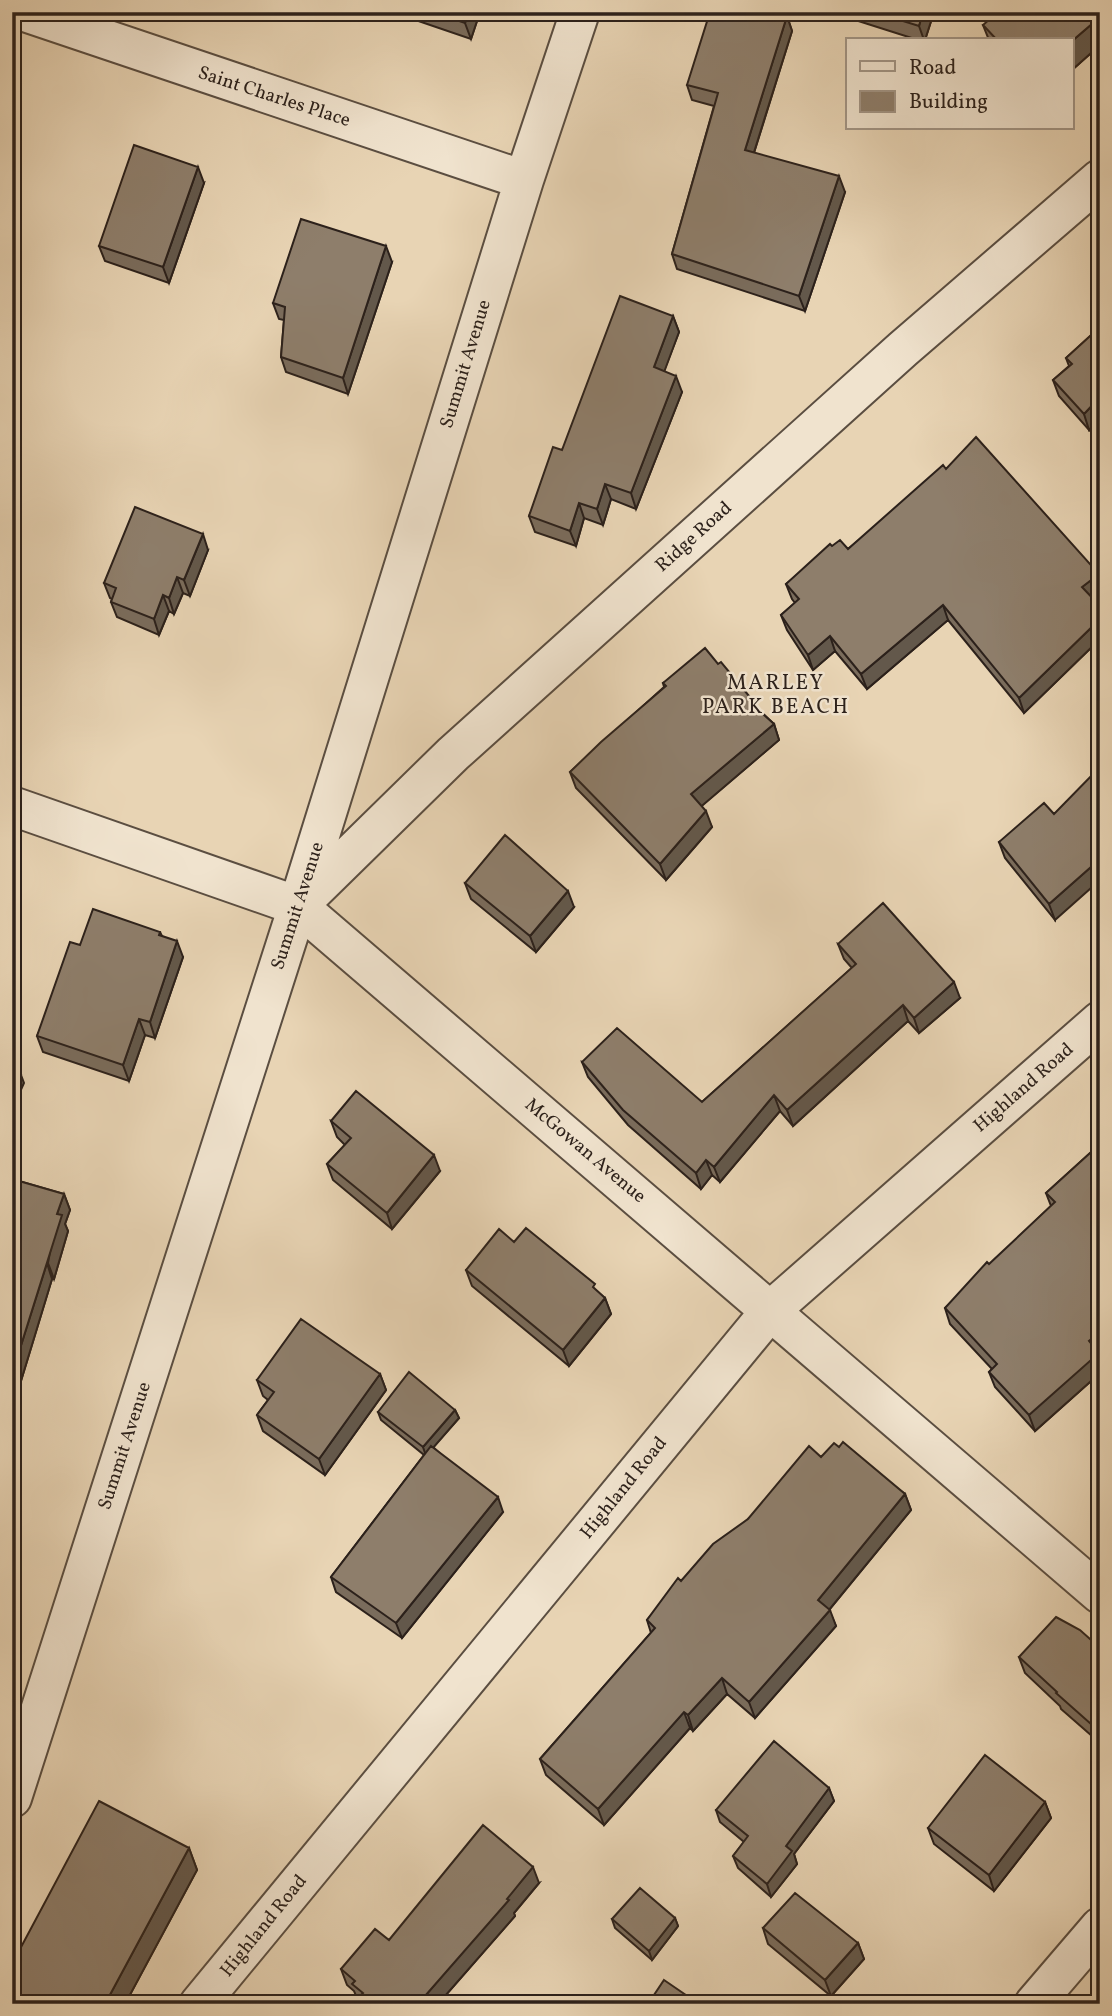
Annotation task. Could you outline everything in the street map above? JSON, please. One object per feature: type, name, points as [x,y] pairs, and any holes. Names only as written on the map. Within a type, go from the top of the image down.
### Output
[{"type":"street","name":"Saint Charles Place","points":[[25,12],[524,180]]},
{"type":"street","name":"Summit Avenue","points":[[12,1798],[298,906],[524,180],[580,12]]},
{"type":"street","name":"Ridge Road","points":[[298,906],[453,754],[903,349],[1100,179]]},
{"type":"street","name":"McGowan Avenue","points":[[12,806],[298,906],[1100,1594]]},
{"type":"street","name":"Highland Road","points":[[199,2004],[771,1310],[1100,1021]]},
{"type":"street","points":[[1034,2004],[1100,1927]]},
{"type":"building","points":[[433,12],[469,12],[465,23]]},
{"type":"building","points":[[710,12],[776,12],[787,16],[745,150],[839,176],[799,296],[672,254],[718,93],[687,85]]},
{"type":"building","points":[[874,12],[923,12],[919,26]]},
{"type":"building","points":[[998,12],[1100,12],[1100,17],[1074,39],[995,38],[983,25]]},
{"type":"building","points":[[134,145],[198,167],[163,267],[99,246]]},
{"type":"building","points":[[301,219],[386,246],[343,378],[281,357],[285,307],[273,303]]},
{"type":"building","points":[[620,296],[673,316],[654,367],[676,376],[631,493],[605,484],[597,509],[579,503],[570,531],[529,516],[553,447],[562,450]]},
{"type":"building","points":[[1100,327],[1100,397],[1084,414],[1053,380],[1072,364],[1066,358]]},
{"type":"building","points":[[976,437],[1099,574],[1082,587],[1100,606],[1100,619],[1019,698],[943,605],[861,674],[830,636],[808,655],[781,615],[799,599],[786,584],[830,544],[832,546],[840,540],[848,549],[943,465],[946,469]]},
{"type":"building","points":[[135,507],[203,534],[184,580],[177,577],[169,598],[163,595],[154,619],[111,602],[116,588],[104,583]]},
{"type":"building","points":[[705,648],[718,664],[721,662],[754,702],[752,704],[774,724],[691,794],[706,811],[660,864],[570,772],[666,686],[663,683]]},
{"type":"building","points":[[1100,767],[1100,859],[1049,904],[999,842],[1044,803],[1054,814]]},
{"type":"building","points":[[505,835],[568,891],[530,936],[465,883]]},
{"type":"building","points":[[883,903],[954,982],[914,1018],[903,1005],[787,1110],[774,1095],[714,1167],[706,1160],[696,1173],[623,1110],[582,1062],[617,1028],[702,1102],[856,964],[838,944]]},
{"type":"building","points":[[93,909],[160,932],[159,935],[177,941],[150,1022],[139,1019],[123,1065],[37,1036],[70,942],[80,945]]},
{"type":"building","points":[[12,1071],[21,1075],[12,1095]]},
{"type":"building","points":[[356,1091],[434,1155],[387,1213],[327,1164],[351,1138],[331,1121]]},
{"type":"building","points":[[1100,1144],[1100,1329],[1089,1341],[1099,1353],[1029,1415],[989,1372],[997,1364],[945,1308],[987,1262],[989,1264],[1055,1202],[1046,1193]]},
{"type":"building","points":[[12,1179],[64,1194],[57,1214],[62,1215],[12,1374]]},
{"type":"building","points":[[526,1228],[595,1284],[593,1287],[605,1298],[563,1350],[466,1270],[499,1229],[514,1242]]},
{"type":"building","points":[[301,1319],[380,1374],[319,1459],[257,1415],[274,1392],[257,1380]]},
{"type":"building","points":[[409,1372],[455,1410],[423,1447],[378,1412]]},
{"type":"building","points":[[843,1442],[905,1494],[818,1600],[830,1610],[749,1702],[722,1678],[688,1715],[684,1712],[598,1809],[540,1759],[655,1628],[647,1620],[678,1578],[681,1581],[713,1544],[748,1519],[809,1446],[821,1457],[834,1443],[839,1447]]},
{"type":"building","points":[[431,1446],[498,1497],[396,1623],[331,1577]]},
{"type":"building","points":[[1056,1617],[1080,1630],[1100,1648],[1100,1732],[1019,1657]]},
{"type":"building","points":[[774,1741],[829,1788],[786,1846],[792,1851],[767,1884],[733,1856],[748,1836],[716,1810]]},
{"type":"building","points":[[985,1755],[1045,1802],[989,1875],[928,1828]]},
{"type":"building","points":[[99,1801],[189,1848],[105,2004],[12,2004],[12,1980],[17,1971],[12,1968],[12,1964]]},
{"type":"building","points":[[483,1825],[533,1867],[507,1899],[509,1900],[425,1996],[430,2001],[427,2004],[367,2004],[359,1997],[363,1993],[352,1984],[355,1981],[341,1969],[375,1929],[389,1940]]},
{"type":"building","points":[[640,1888],[675,1918],[649,1951],[612,1919]]},
{"type":"building","points":[[795,1893],[858,1943],[825,1980],[763,1928]]},
{"type":"building","points":[[664,1980],[699,2004],[648,2004]]},
{"type":"district","name":"MARLEY PARK BEACH","points":[[776,695]]}]
